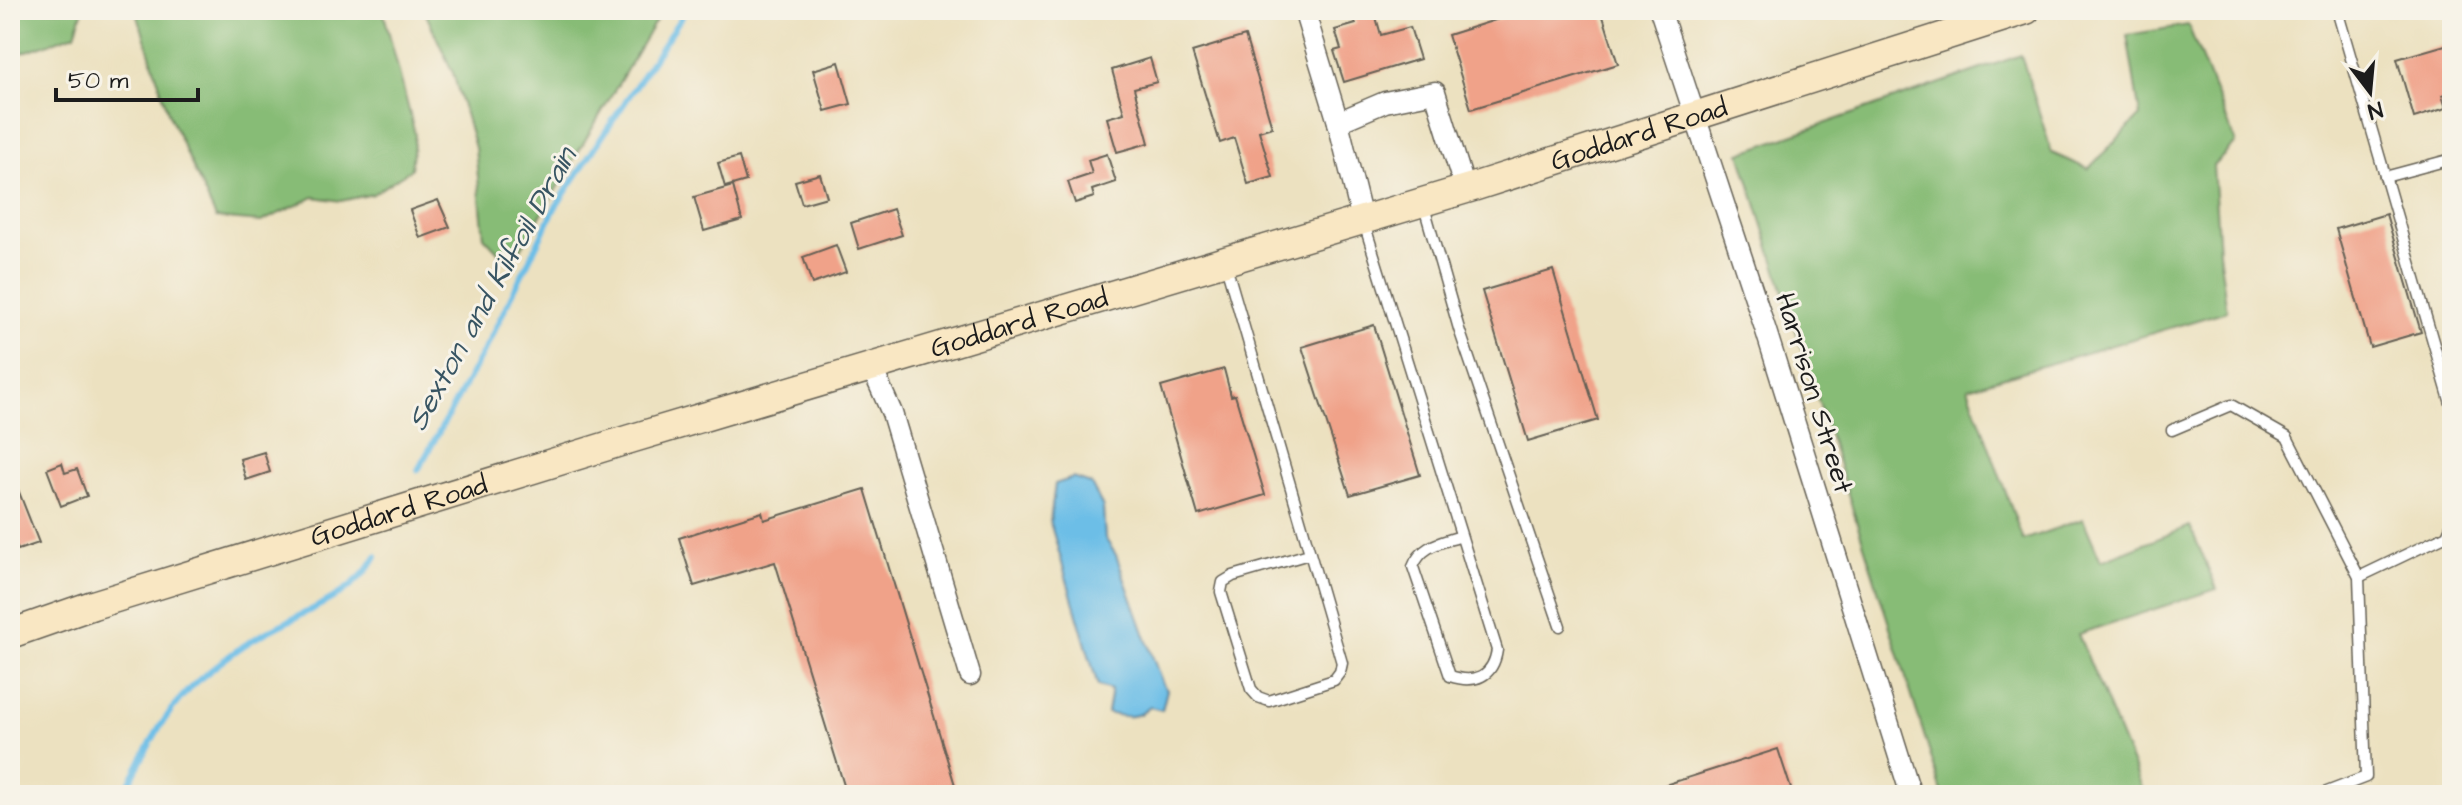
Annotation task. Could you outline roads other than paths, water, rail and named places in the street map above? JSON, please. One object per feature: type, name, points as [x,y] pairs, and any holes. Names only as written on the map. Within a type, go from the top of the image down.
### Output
[{"type":"main road","name":"Goddard Road","points":[[10,634],[93,605],[871,366],[1465,189],[2026,10]]},
{"type":"street","points":[[1304,10],[1338,122],[1362,219]]},
{"type":"street","name":"Harrison Street","points":[[1660,10],[1766,331],[1911,795]]},
{"type":"street","points":[[1338,122],[1385,102],[1435,92],[1465,189]]},
{"type":"street","points":[[871,366],[892,413],[970,675]]},
{"type":"lane","points":[[2337,10],[2452,407]]},
{"type":"lane","points":[[2385,177],[2452,159]]},
{"type":"lane","points":[[1423,201],[1459,329],[1560,626]]},
{"type":"lane","points":[[1362,219],[1396,319],[1497,650],[1495,665],[1486,674],[1466,681],[1450,676],[1413,567],[1418,555],[1427,547],[1461,536]]},
{"type":"lane","points":[[1225,260],[1342,663],[1334,680],[1269,701],[1258,697],[1251,689],[1221,592],[1223,582],[1233,576],[1309,554]]},
{"type":"lane","points":[[2172,430],[2231,405],[2287,437],[2359,577],[2366,777],[2319,795]]},
{"type":"lane","points":[[2359,577],[2447,535],[2452,524]]},
{"type":"water","points":[[1073,478],[1091,484],[1103,507],[1105,538],[1116,555],[1167,690],[1162,710],[1150,707],[1130,716],[1107,713],[1111,690],[1098,686],[1050,522],[1055,484]]},
{"type":"waterway","name":"Sexton and Kilfoil Drain","points":[[418,470],[488,343],[555,208],[686,10]]},
{"type":"waterway","name":"Sexton and Kilfoil Drain","points":[[123,795],[156,733],[188,690],[249,642],[338,595],[366,571],[376,556]]}]
